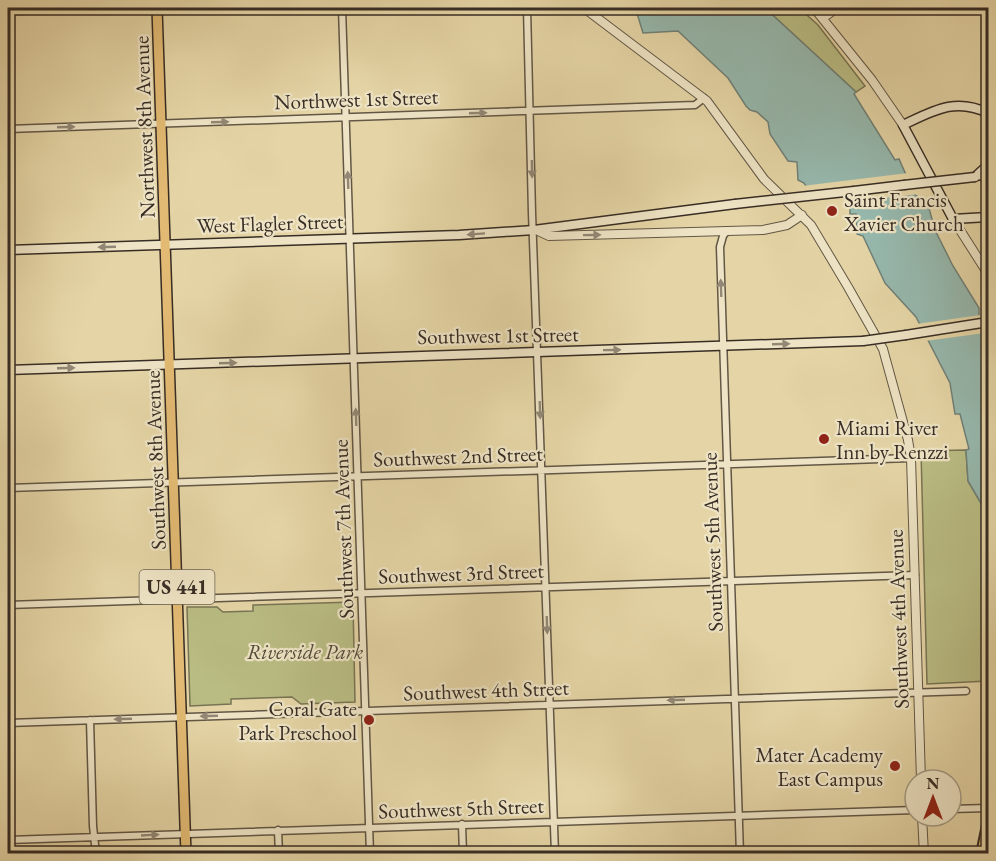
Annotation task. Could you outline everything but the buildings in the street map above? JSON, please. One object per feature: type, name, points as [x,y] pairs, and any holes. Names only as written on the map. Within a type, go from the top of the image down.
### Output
[{"type":"highway","points":[[982,854],[988,825]]},
{"type":"main road","name":"Northwest 8th Avenue","points":[[158,8],[166,244]]},
{"type":"main road","points":[[986,111],[959,105],[947,106],[903,125],[953,219],[988,218]]},
{"type":"main road","points":[[984,176],[988,165]]},
{"type":"main road","name":"West Flagler Street","points":[[8,250],[459,235],[534,230],[735,204],[984,176]]},
{"type":"main road","name":"Southwest 8th Avenue","points":[[166,244],[186,854]]},
{"type":"main road","name":"Southwest 1st Street","points":[[8,370],[863,341],[988,322]]},
{"type":"street","points":[[8,12],[137,8]]},
{"type":"street","name":"Southwest 7th Avenue","points":[[342,8],[370,854]]},
{"type":"street","points":[[527,8],[555,854]]},
{"type":"street","name":"Southwest 4th Avenue","points":[[584,8],[704,98],[722,119],[764,179],[802,215],[820,240],[883,349],[911,458],[921,768]]},
{"type":"street","points":[[814,8],[882,94],[903,125]]},
{"type":"street","points":[[823,18],[837,8]]},
{"type":"street","name":"Northwest 1st Street","points":[[8,129],[695,105],[704,98]]},
{"type":"street","name":"West Flagler Street","points":[[534,230],[549,236],[774,229],[795,222],[802,215]]},
{"type":"street","points":[[953,219],[988,274]]},
{"type":"street","name":"Southwest 5th Avenue","points":[[727,231],[720,247],[740,854]]},
{"type":"street","name":"Southwest 2nd Street","points":[[8,488],[911,458]]},
{"type":"street","name":"Southwest 3rd Street","points":[[8,605],[915,574]]},
{"type":"street","name":"Southwest 4th Street","points":[[8,723],[966,691]]},
{"type":"street","points":[[90,720],[96,854]]},
{"type":"street","points":[[963,809],[988,808]]},
{"type":"street","name":"Southwest 5th Street","points":[[8,840],[903,810]]},
{"type":"street","points":[[462,825],[462,854]]},
{"type":"street","points":[[923,828],[924,854]]},
{"type":"street","points":[[278,830],[279,854]]},
{"type":"green space","points":[[765,8],[799,8],[818,25],[865,86],[856,92]]},
{"type":"green space","points":[[966,450],[968,481],[985,510],[988,546],[988,681],[927,684],[921,451]]},
{"type":"green space","name":"Riverside Park","points":[[353,602],[355,702],[301,704],[292,697],[231,699],[231,704],[190,706],[187,607],[217,607],[223,612],[253,611],[253,605]]},
{"type":"water","points":[[617,8],[765,8],[856,92],[854,94],[895,160],[899,159],[915,195],[921,198],[929,208],[935,230],[953,266],[979,308],[979,325],[988,343],[988,546],[985,543],[985,510],[968,481],[966,450],[969,449],[960,414],[955,414],[950,383],[916,317],[885,283],[863,236],[857,234],[856,214],[850,214],[850,201],[847,197],[806,186],[798,180],[797,162],[788,161],[770,134],[768,122],[746,106],[728,78],[678,31],[643,33],[636,10],[625,11]]},
{"type":"pier","points":[[908,173],[920,194],[847,202],[834,194],[805,189],[802,186]]},
{"type":"pier","points":[[981,315],[985,333],[925,341],[916,324]]},
{"type":"place","name":"Saint Francis Xavier Church","points":[[832,211]]},
{"type":"place","name":"Miami River Inn by Renzzi","points":[[824,439]]},
{"type":"place","name":"Coral Gate Park Preschool","points":[[369,720]]},
{"type":"place","name":"Mater Academy East Campus","points":[[895,766]]}]
